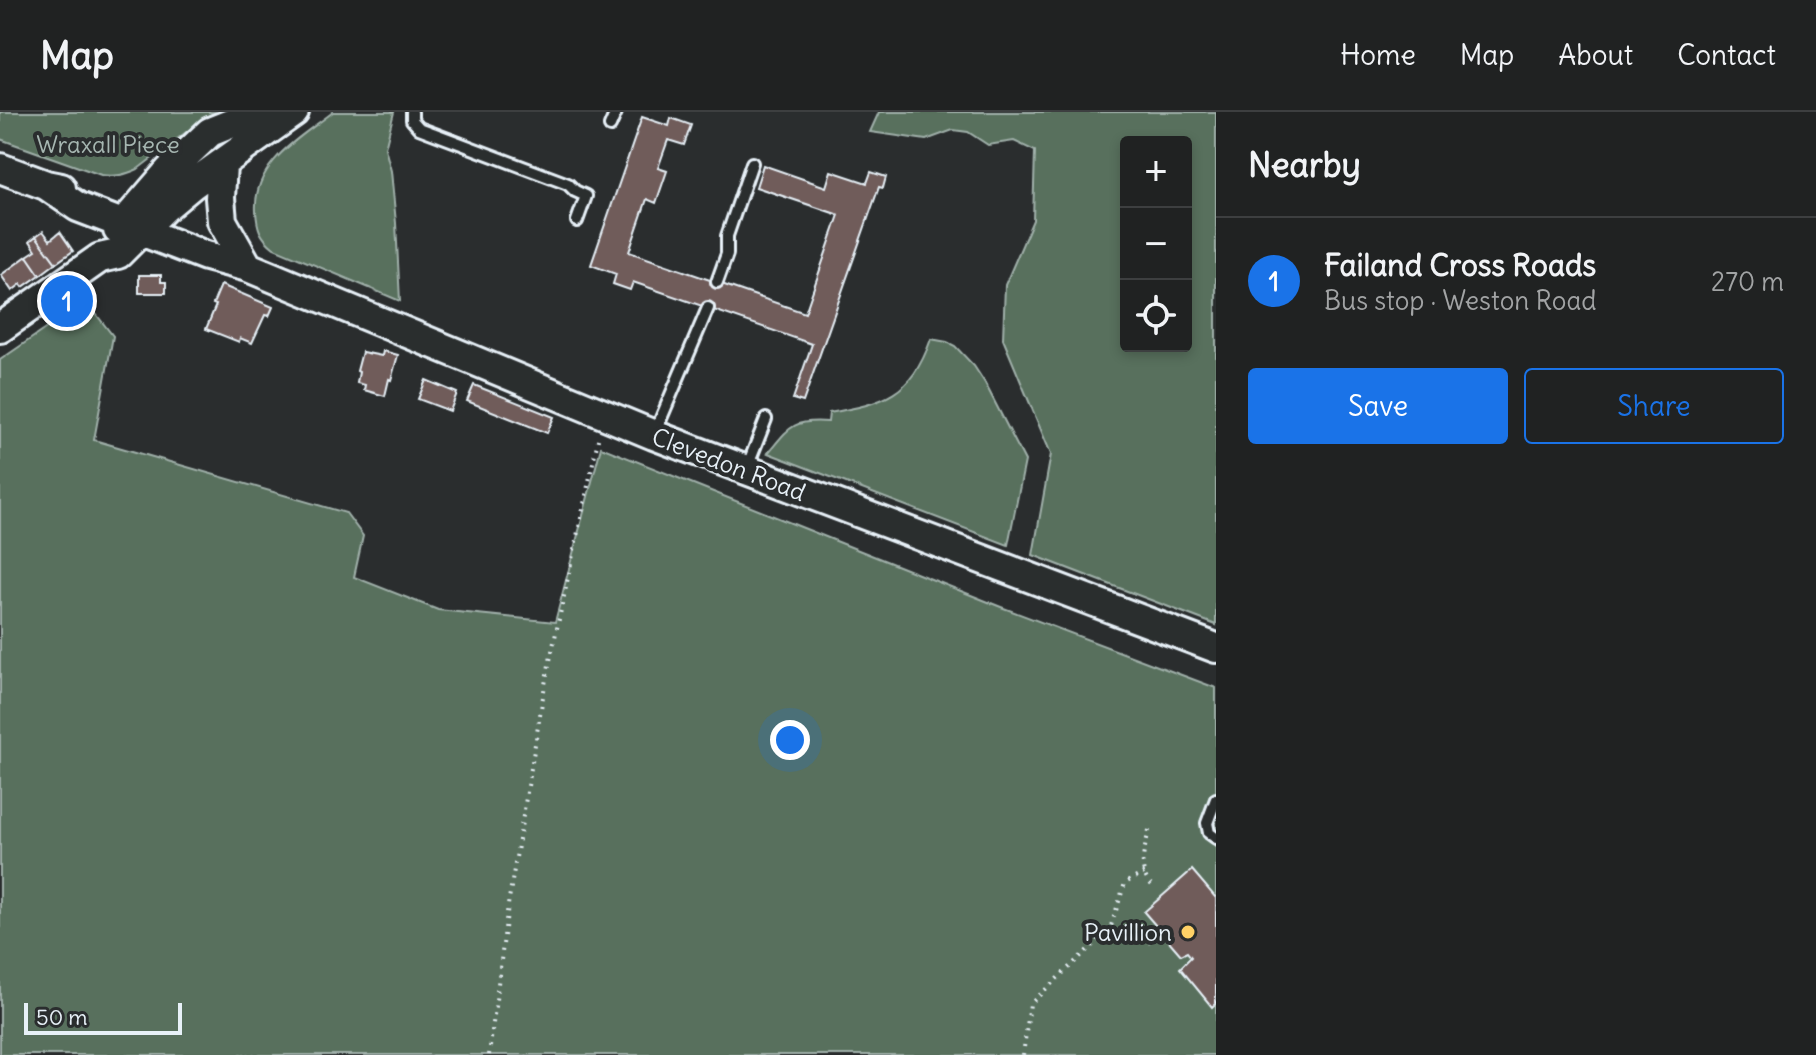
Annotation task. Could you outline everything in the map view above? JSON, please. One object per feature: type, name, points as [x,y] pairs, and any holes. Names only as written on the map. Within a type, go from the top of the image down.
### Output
[{"type":"main road","points":[[137,221],[169,171],[210,132],[260,112]]},
{"type":"main road","points":[[0,328],[100,258],[107,244],[137,221],[294,112]]},
{"type":"main road","points":[[222,164],[222,221],[248,267]]},
{"type":"main road","name":"Clevedon Road","points":[[0,168],[46,185],[78,207],[210,240],[248,267],[654,435],[1216,648]]},
{"type":"lane","points":[[412,112],[412,120],[419,128],[568,184],[586,196],[577,221]]},
{"type":"lane","points":[[610,126],[616,112]]},
{"type":"lane","points":[[717,282],[727,254],[727,236],[752,163]]},
{"type":"lane","points":[[654,435],[708,308]]},
{"type":"lane","points":[[746,471],[766,419]]},
{"type":"lane","points":[[1216,799],[1207,823],[1209,833],[1216,838]]},
{"type":"path","points":[[489,1055],[508,905],[546,679],[596,444]]},
{"type":"path","points":[[1149,830],[1142,867],[1147,882],[1154,887]]},
{"type":"path","points":[[1023,1055],[1030,1004],[1110,929],[1125,883],[1144,873]]},
{"type":"path","points":[[1110,929],[1150,943]]},
{"type":"green space","name":"Wraxall Piece","points":[[0,112],[216,112],[138,169],[111,176],[0,139]]},
{"type":"green space","points":[[333,112],[394,112],[385,148],[391,171],[400,301],[274,248],[258,227],[257,194],[270,165],[293,142]]},
{"type":"green space","points":[[879,112],[1216,112],[1216,625],[1033,555],[1051,454],[1003,339],[1005,285],[1033,220],[1035,151],[1014,141],[988,145],[968,132],[953,130],[926,140],[870,132]]},
{"type":"green space","points":[[86,301],[113,336],[94,440],[346,513],[363,536],[354,577],[438,610],[555,622],[601,447],[1001,607],[1216,688],[1216,1055],[0,1055],[0,360]]},
{"type":"green space","points":[[931,339],[955,346],[974,366],[1025,461],[1008,545],[768,453],[792,427],[806,422],[828,422],[829,413],[865,405],[893,394],[914,373]]},
{"type":"building","points":[[642,117],[669,126],[671,118],[691,125],[684,145],[668,140],[658,168],[667,171],[656,203],[647,199],[629,252],[805,313],[839,215],[756,187],[763,165],[826,187],[831,171],[867,183],[871,172],[886,177],[883,188],[879,187],[803,402],[793,399],[812,344],[633,282],[630,290],[613,284],[616,274],[591,265]]},
{"type":"building","points":[[43,231],[50,240],[60,232],[73,251],[56,263],[36,236]]},
{"type":"building","points":[[36,236],[56,263],[40,275],[27,256],[36,250],[30,241]]},
{"type":"building","points":[[27,256],[40,275],[12,291],[1,275]]},
{"type":"building","points":[[139,275],[161,275],[161,282],[166,282],[166,293],[139,293]]},
{"type":"building","points":[[221,285],[273,307],[269,316],[265,315],[252,343],[240,338],[239,342],[206,329]]},
{"type":"building","points":[[383,351],[398,355],[385,396],[364,390],[365,385],[357,383],[362,352],[382,356]]},
{"type":"building","points":[[426,380],[457,393],[450,411],[418,399]]},
{"type":"building","points":[[474,385],[554,417],[547,433],[467,401]]},
{"type":"building","name":"Pavillion","points":[[1192,870],[1216,898],[1216,1003],[1212,1007],[1180,968],[1191,957],[1187,952],[1181,955],[1144,912]]},
{"type":"place","name":"Failand Cross Roads","points":[[67,301]]},
{"type":"place","name":"Pavillion","points":[[1188,932]]}]
